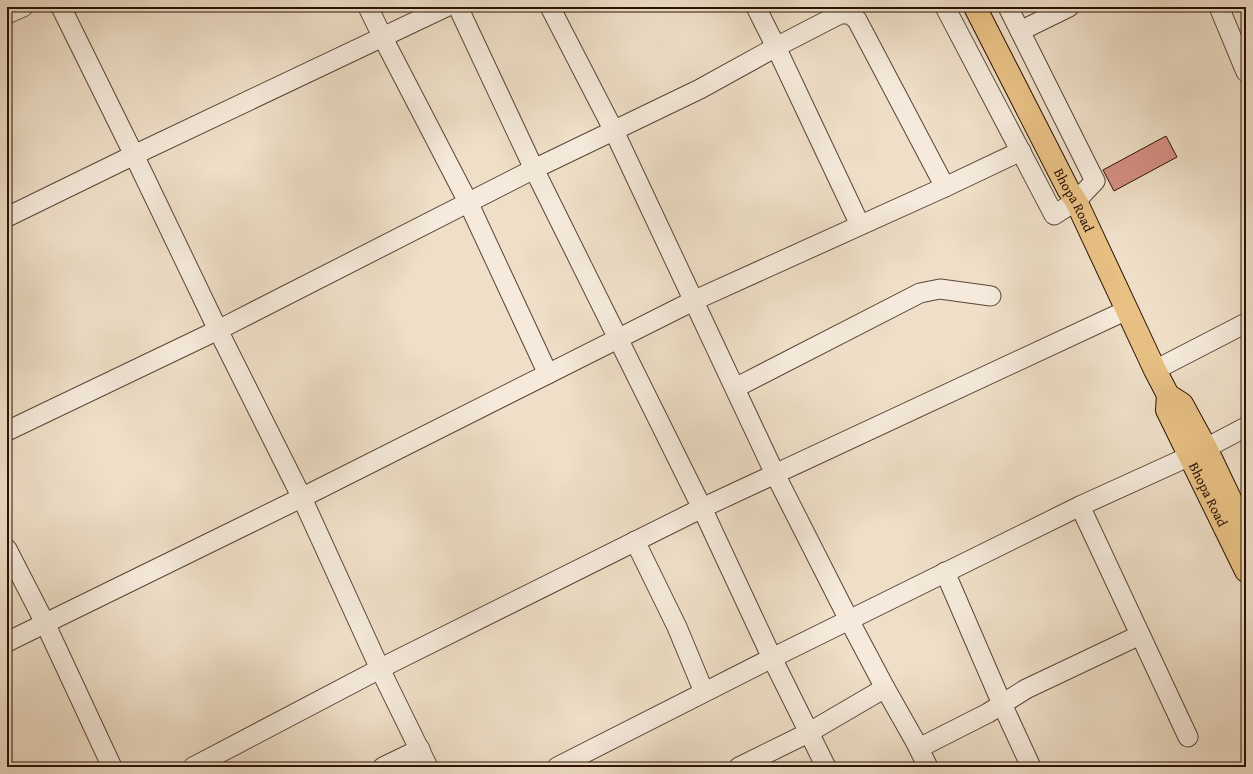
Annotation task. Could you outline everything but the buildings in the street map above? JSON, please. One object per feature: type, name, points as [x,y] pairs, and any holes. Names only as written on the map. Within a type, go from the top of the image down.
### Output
[{"type":"main road","name":"Bhopa Road","points":[[975,7],[1072,195],[1168,395],[1182,404],[1198,452],[1246,571]]},
{"type":"main road","name":"Bhopa Road","points":[[1198,452],[1246,530]]},
{"type":"street","points":[[7,14],[23,7]]},
{"type":"street","points":[[61,7],[218,330],[302,498],[380,669],[428,767]]},
{"type":"street","points":[[368,7],[468,202],[548,374]]},
{"type":"street","points":[[7,217],[446,7]]},
{"type":"street","points":[[458,7],[534,169],[702,508],[772,658],[826,767]]},
{"type":"street","points":[[550,7],[614,132],[775,474],[849,620],[928,767]]},
{"type":"street","points":[[756,7],[860,225]]},
{"type":"street","points":[[945,7],[1054,215],[1072,195],[1095,181],[1008,7]]},
{"type":"street","points":[[1020,32],[1069,7]]},
{"type":"street","points":[[1219,7],[1246,72]]},
{"type":"street","points":[[7,431],[218,330],[534,169],[614,132],[700,89],[840,14],[850,14],[857,20],[945,187]]},
{"type":"street","points":[[7,642],[302,498],[693,301],[1021,151]]},
{"type":"street","points":[[735,388],[920,293],[940,289],[991,296]]},
{"type":"street","points":[[193,767],[380,669],[702,508],[1127,310]]},
{"type":"street","points":[[1155,370],[1246,323]]},
{"type":"street","points":[[558,767],[704,692],[945,572],[1080,506],[1198,452],[1246,427]]},
{"type":"street","points":[[1080,506],[1188,737]]},
{"type":"street","points":[[635,541],[677,627],[704,692]]},
{"type":"street","points":[[7,548],[46,623],[112,767]]},
{"type":"street","points":[[945,572],[1031,767]]},
{"type":"street","points":[[919,748],[988,713],[1026,689],[1140,635]]},
{"type":"street","points":[[739,767],[808,733],[885,688]]},
{"type":"street","points":[[383,767],[420,749]]}]
